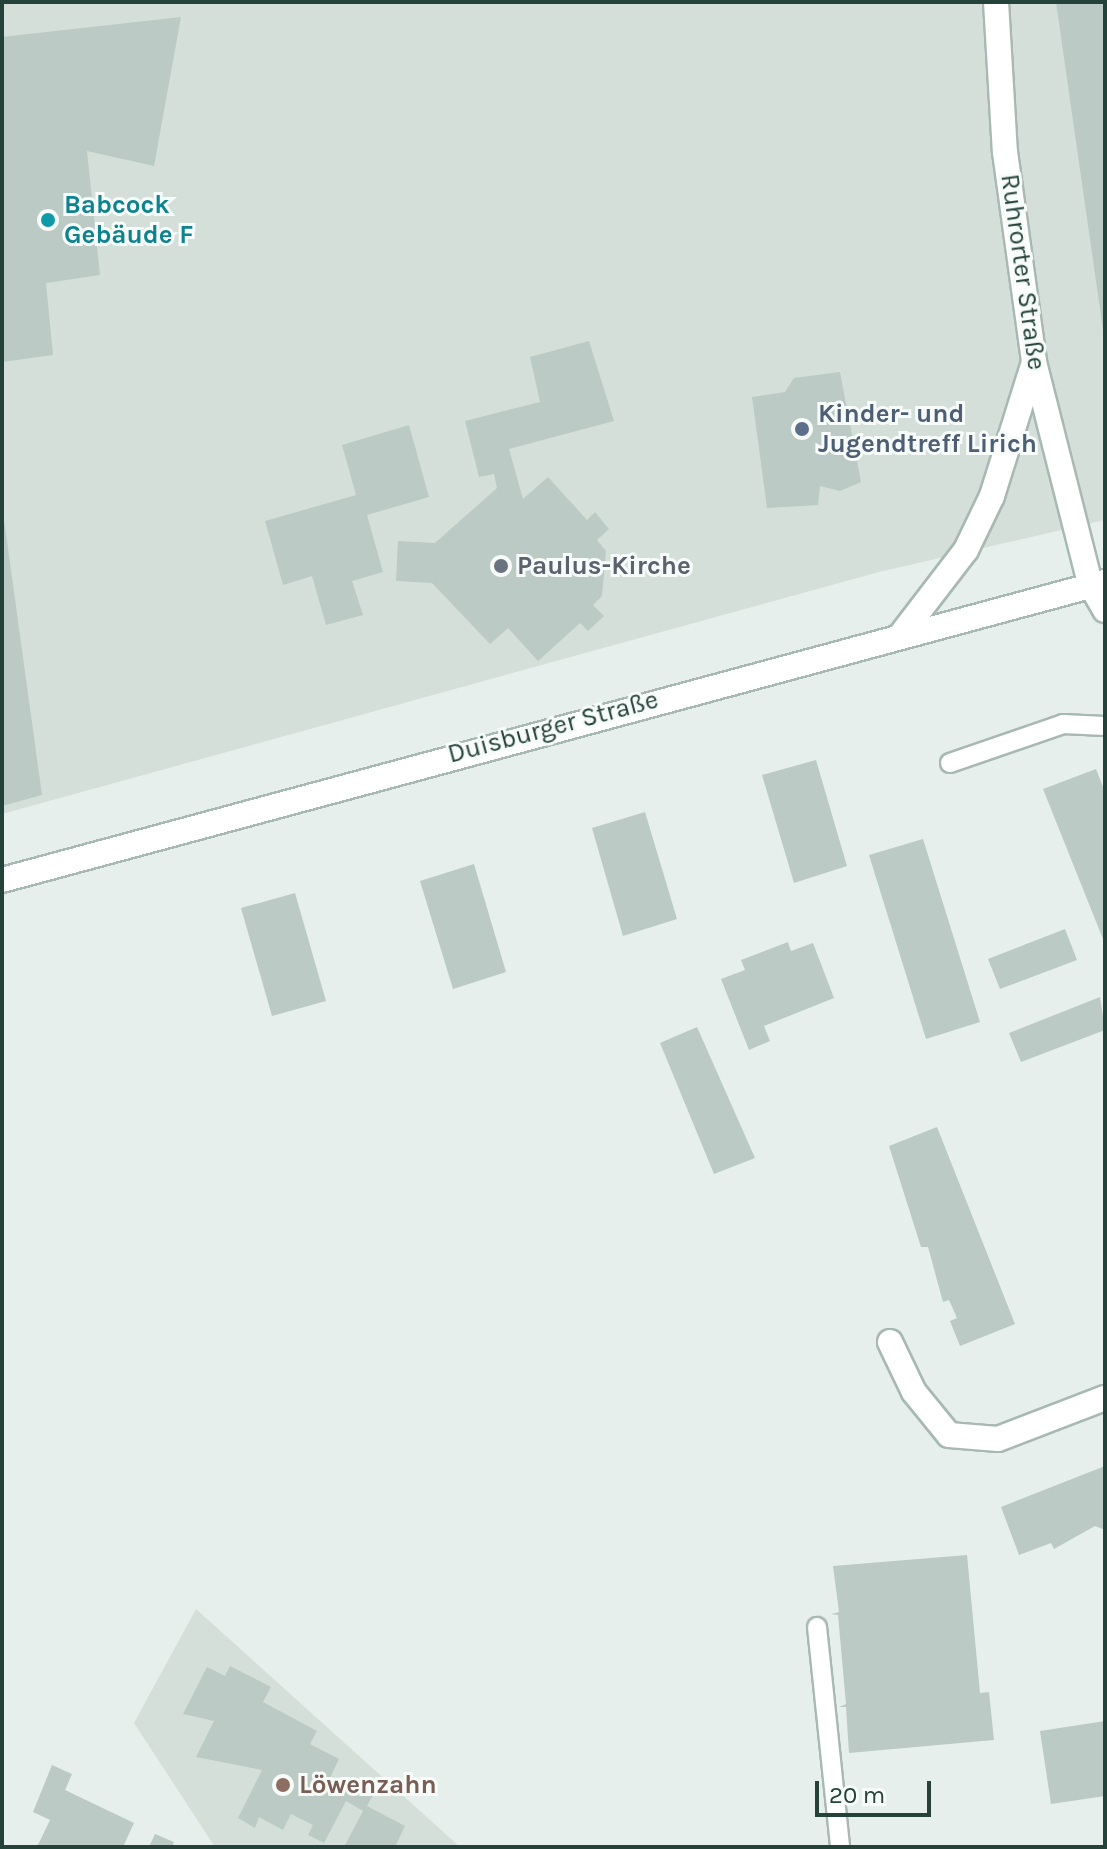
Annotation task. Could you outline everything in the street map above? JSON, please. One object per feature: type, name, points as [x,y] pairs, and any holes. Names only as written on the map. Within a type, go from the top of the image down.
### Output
[{"type":"main road","name":"Ruhrorter Straße","points":[[996,2],[1005,152],[1034,362],[1105,610]]},
{"type":"main road","points":[[900,636],[972,536],[1034,362]]},
{"type":"main road","name":"Duisburger Straße","points":[[2,880],[1098,583]]},
{"type":"main road","points":[[890,1342],[914,1392],[949,1435],[998,1439],[1105,1398]]},
{"type":"lane","points":[[950,763],[1051,726],[1105,726]]},
{"type":"lane","points":[[817,1627],[840,1847]]},
{"type":"shaded area","points":[[2,2],[1105,2],[1105,520],[879,572],[2,814]]},
{"type":"shaded area","name":"Löwenzahn","points":[[196,1609],[460,1847],[215,1847],[134,1723]]},
{"type":"building","points":[[1056,2],[1105,2],[1105,330],[1103,330]]},
{"type":"building","name":"Babcock Gebäude F","points":[[181,17],[154,166],[87,151],[100,275],[46,283],[53,355],[2,362],[2,37]]},
{"type":"building","name":"Paulus-Kirche","points":[[589,341],[614,421],[509,449],[523,499],[548,477],[587,520],[595,512],[609,529],[597,540],[606,551],[602,596],[593,605],[604,616],[588,631],[580,623],[538,661],[508,628],[490,644],[432,583],[396,581],[398,541],[435,543],[497,488],[494,474],[479,477],[465,421],[540,402],[530,357]]},
{"type":"building","name":"Kinder- und Jugendtreff Lirich","points":[[840,372],[861,482],[840,491],[820,486],[818,505],[767,508],[752,397],[785,392],[794,378]]},
{"type":"building","points":[[409,425],[429,497],[367,515],[383,572],[352,581],[363,615],[326,625],[312,576],[283,585],[265,521],[356,495],[342,445]]},
{"type":"building","points":[[2,505],[42,795],[2,806]]},
{"type":"building","points":[[816,760],[847,866],[794,883],[762,775]]},
{"type":"building","points":[[1096,769],[1105,792],[1105,944],[1043,789]]},
{"type":"building","points":[[645,812],[677,919],[623,936],[592,828]]},
{"type":"building","points":[[923,839],[980,1022],[926,1039],[869,855]]},
{"type":"building","points":[[474,864],[506,972],[453,989],[420,881]]},
{"type":"building","points":[[295,893],[326,1001],[272,1016],[241,908]]},
{"type":"building","points":[[1065,929],[1077,960],[1000,989],[988,959]]},
{"type":"building","points":[[788,942],[791,951],[813,943],[834,998],[764,1026],[770,1041],[749,1050],[721,979],[745,970],[741,960]]},
{"type":"building","points":[[1100,997],[1105,1030],[1021,1062],[1009,1033]]},
{"type":"building","points":[[697,1027],[755,1158],[714,1174],[660,1043]]},
{"type":"building","points":[[937,1127],[1015,1324],[960,1346],[950,1321],[957,1318],[949,1300],[943,1302],[928,1247],[921,1247],[889,1146]]},
{"type":"building","points":[[1105,1466],[1105,1530],[1095,1526],[1054,1549],[1051,1543],[1019,1555],[1001,1507]]},
{"type":"building","points":[[967,1555],[980,1693],[989,1692],[994,1740],[849,1753],[846,1707],[839,1707],[846,1704],[838,1615],[831,1614],[839,1612],[833,1566]]},
{"type":"building","points":[[230,1666],[271,1687],[263,1702],[317,1731],[310,1744],[339,1759],[330,1778],[374,1793],[367,1806],[405,1826],[395,1847],[344,1847],[363,1811],[346,1801],[324,1843],[308,1835],[313,1825],[291,1814],[283,1830],[259,1817],[255,1828],[238,1818],[262,1770],[196,1757],[214,1721],[183,1714],[207,1667],[225,1676]]},
{"type":"building","points":[[1105,1721],[1105,1796],[1051,1804],[1040,1731]]},
{"type":"building","points":[[52,1765],[72,1774],[65,1790],[134,1823],[123,1847],[37,1847],[50,1820],[33,1812]]},
{"type":"building","points":[[155,1834],[174,1842],[172,1847],[149,1847]]},
{"type":"place","name":"Babcock Gebäude F","points":[[48,220]]},
{"type":"place","name":"Kinder- und Jugendtreff Lirich","points":[[802,429]]},
{"type":"place","name":"Paulus-Kirche","points":[[501,566]]},
{"type":"place","name":"Löwenzahn","points":[[283,1785]]}]
